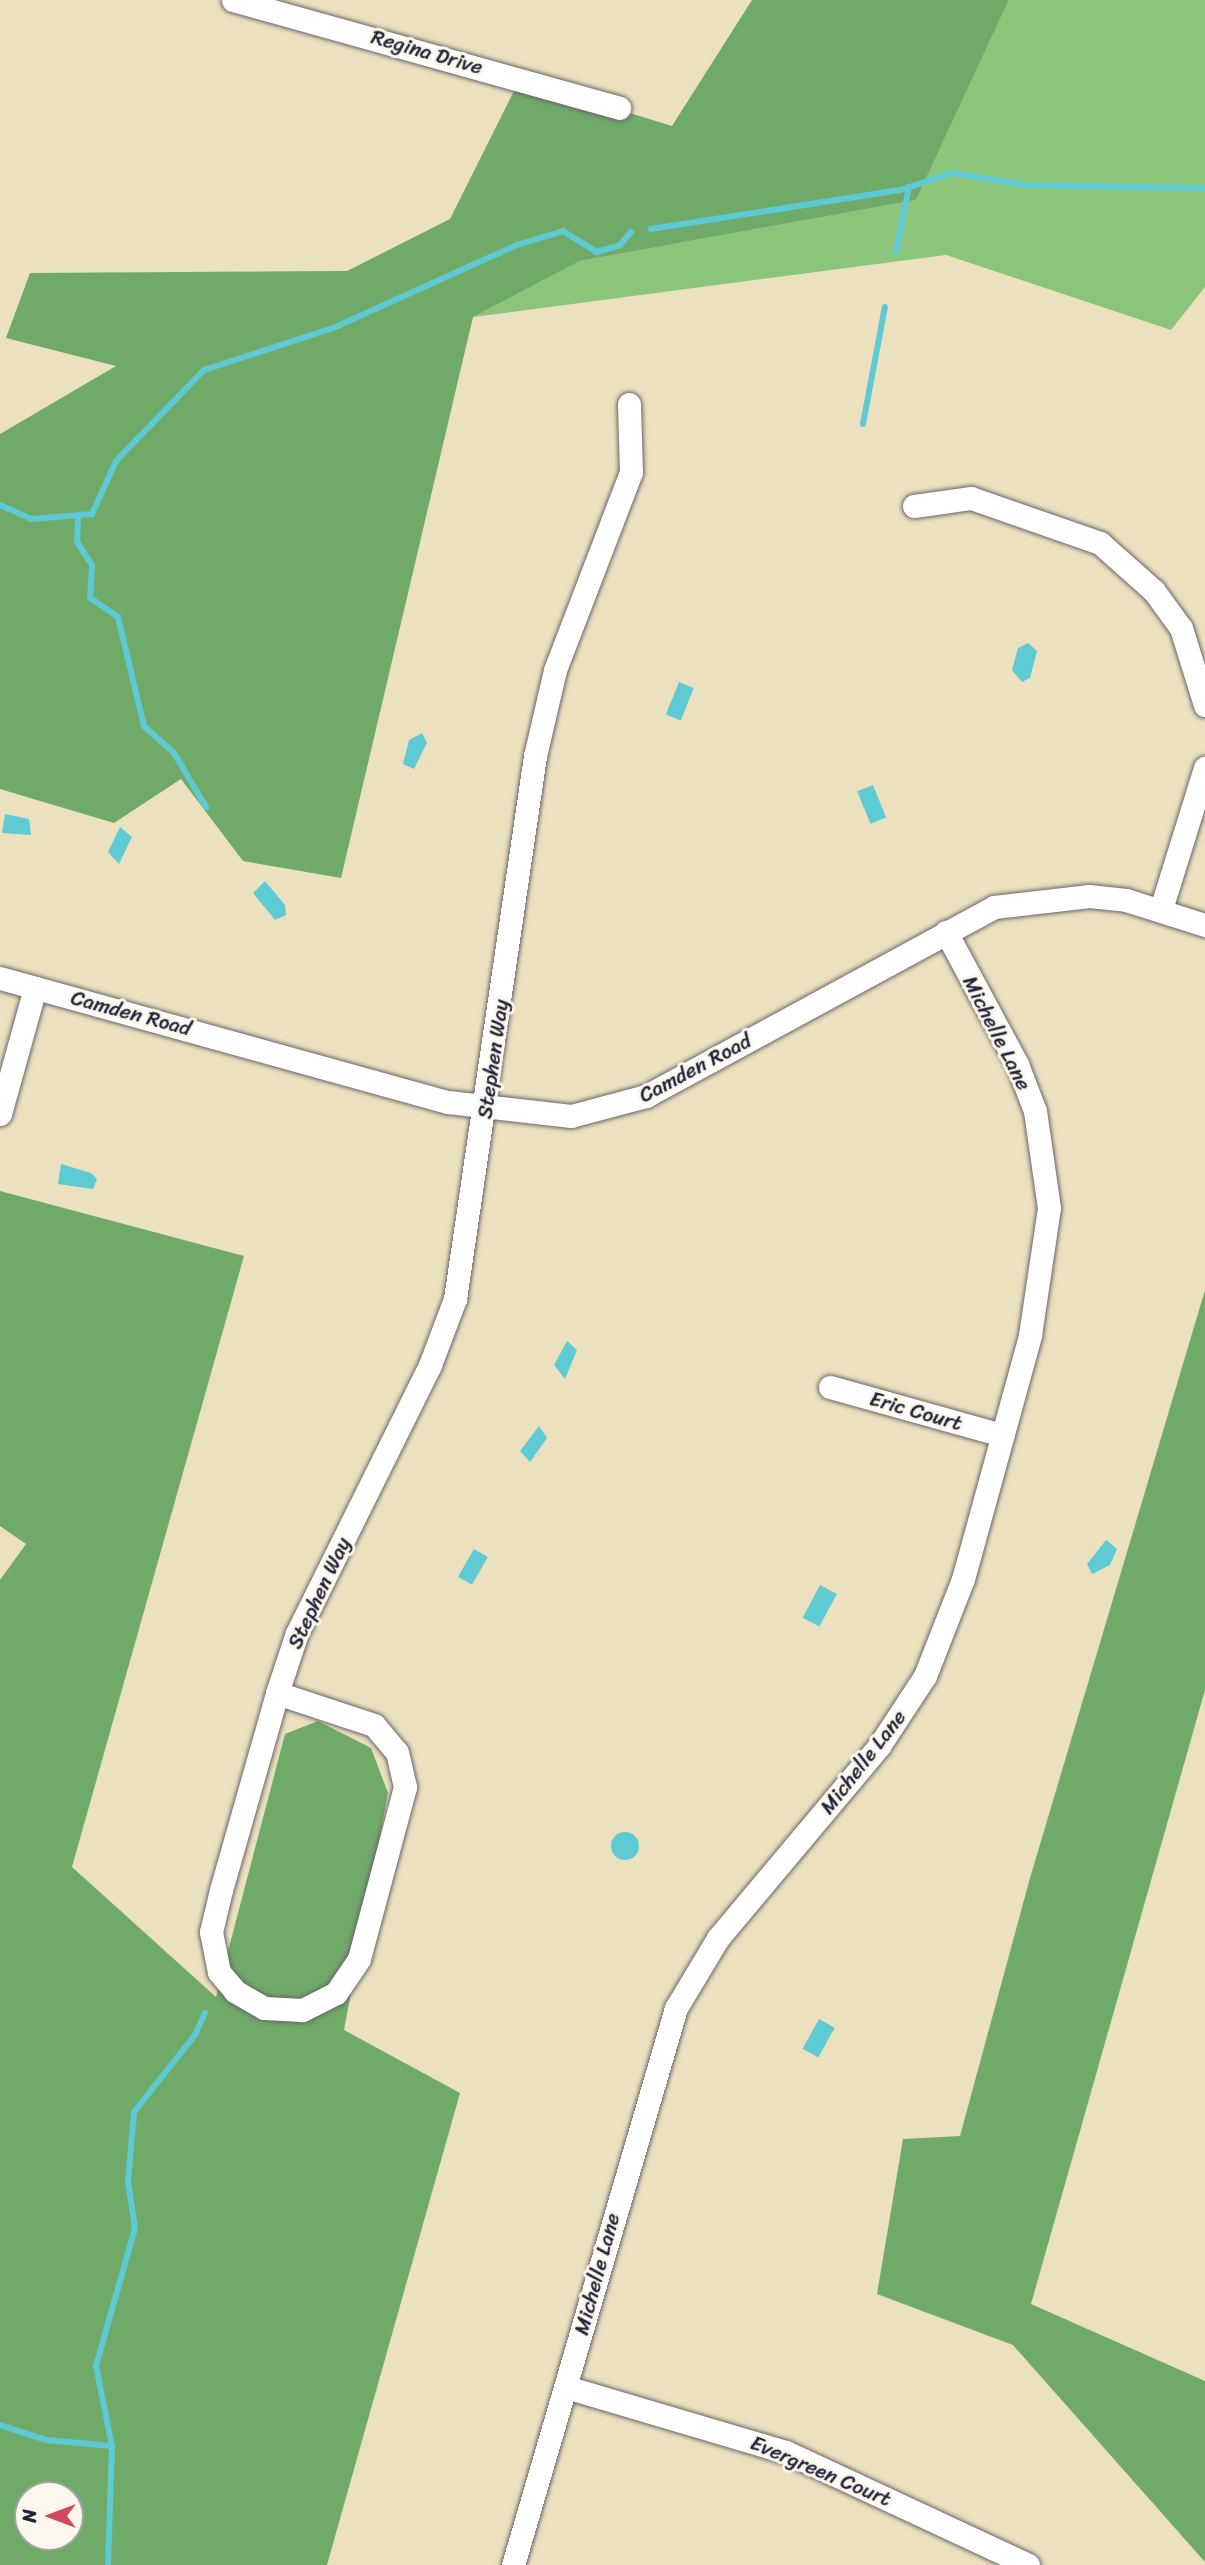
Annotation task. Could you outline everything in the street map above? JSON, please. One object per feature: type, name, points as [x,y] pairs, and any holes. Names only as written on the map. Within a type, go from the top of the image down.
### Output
[{"type":"street","name":"Regina Drive","points":[[233,0],[620,108]]},
{"type":"street","name":"Stephen Way","points":[[277,1693],[374,1725],[397,1752],[405,1787],[359,1959],[336,1993],[302,2010],[264,2008],[235,1991],[219,1972],[211,1932],[277,1693],[297,1633],[430,1365],[455,1299],[486,1109],[535,756],[555,670],[631,472],[629,404]]},
{"type":"street","points":[[914,506],[971,498],[1100,543],[1154,590],[1181,628],[1205,705]]},
{"type":"street","points":[[1161,909],[1205,768]]},
{"type":"street","name":"Camden Road","points":[[0,978],[486,1109],[572,1116],[637,1100],[994,907],[1054,897],[1161,909],[1205,925]]},
{"type":"street","name":"Michelle Lane","points":[[513,2565],[676,2008],[718,1938],[879,1746],[925,1676],[963,1579],[1042,1288],[1049,1208],[1045,1161],[1017,1063],[946,932]]},
{"type":"street","points":[[0,1114],[35,988]]},
{"type":"street","name":"Eric Court","points":[[830,1387],[1002,1435]]},
{"type":"street","name":"Evergreen Court","points":[[566,2388],[786,2452],[1028,2565]]},
{"type":"green space","points":[[752,0],[1009,0],[916,200],[580,261],[473,317],[341,878],[243,861],[181,779],[114,823],[0,789],[0,434],[116,366],[6,338],[30,273],[347,271],[450,219],[520,79],[672,126]]},
{"type":"green space","points":[[1009,0],[1205,0],[1205,287],[1171,330],[946,255],[473,317],[580,261],[916,200]]},
{"type":"green space","points":[[0,1191],[244,1256],[72,1867],[216,1997],[285,1734],[318,1721],[371,1748],[388,1793],[344,2030],[460,2093],[327,2565],[0,2565],[0,1580],[26,1544],[0,1526]]},
{"type":"green space","points":[[1205,1290],[1205,1690],[1031,2304],[1205,2381],[1205,2562],[1013,2345],[877,2294],[903,2139],[960,2136],[1030,1878]]},
{"type":"water","points":[[1028,643],[1037,651],[1030,678],[1022,682],[1012,670],[1018,648]]},
{"type":"water","points":[[679,682],[694,688],[681,720],[666,714]]},
{"type":"water","points":[[422,733],[427,743],[414,769],[403,764],[409,740]]},
{"type":"water","points":[[873,785],[886,817],[870,824],[857,791]]},
{"type":"water","points":[[5,814],[29,819],[31,835],[2,833]]},
{"type":"water","points":[[120,827],[132,837],[119,864],[108,852]]},
{"type":"water","points":[[265,881],[285,905],[286,915],[275,920],[253,893]]},
{"type":"water","points":[[61,1164],[91,1173],[97,1179],[93,1189],[58,1184]]},
{"type":"water","points":[[567,1341],[577,1350],[565,1379],[554,1365]]},
{"type":"water","points":[[539,1426],[547,1438],[530,1462],[520,1451]]},
{"type":"water","points":[[1106,1540],[1117,1549],[1110,1565],[1092,1574],[1087,1564]]},
{"type":"water","points":[[474,1549],[488,1557],[472,1585],[458,1577]]},
{"type":"water","points":[[820,1585],[837,1594],[819,1627],[803,1618]]},
{"type":"water","points":[[625,1832],[635,1836],[639,1846],[635,1856],[625,1860],[615,1856],[611,1846],[615,1836]]},
{"type":"water","points":[[819,2019],[835,2028],[818,2057],[803,2049]]},
{"type":"waterway","points":[[651,229],[900,190],[952,173],[1025,185],[1205,188]]},
{"type":"waterway","points":[[896,252],[909,187]]},
{"type":"waterway","points":[[0,505],[31,519],[92,514],[116,461],[204,370],[333,328],[517,245],[563,231],[596,252],[620,245],[631,232]]},
{"type":"waterway","points":[[863,424],[885,307]]},
{"type":"waterway","points":[[78,516],[77,542],[92,565],[90,598],[118,617],[144,726],[174,753],[206,807]]},
{"type":"waterway","points":[[108,2565],[112,2446],[96,2366],[135,2228],[128,2181],[134,2112],[195,2035],[205,2013]]},
{"type":"waterway","points":[[0,2425],[46,2440],[112,2446]]}]
